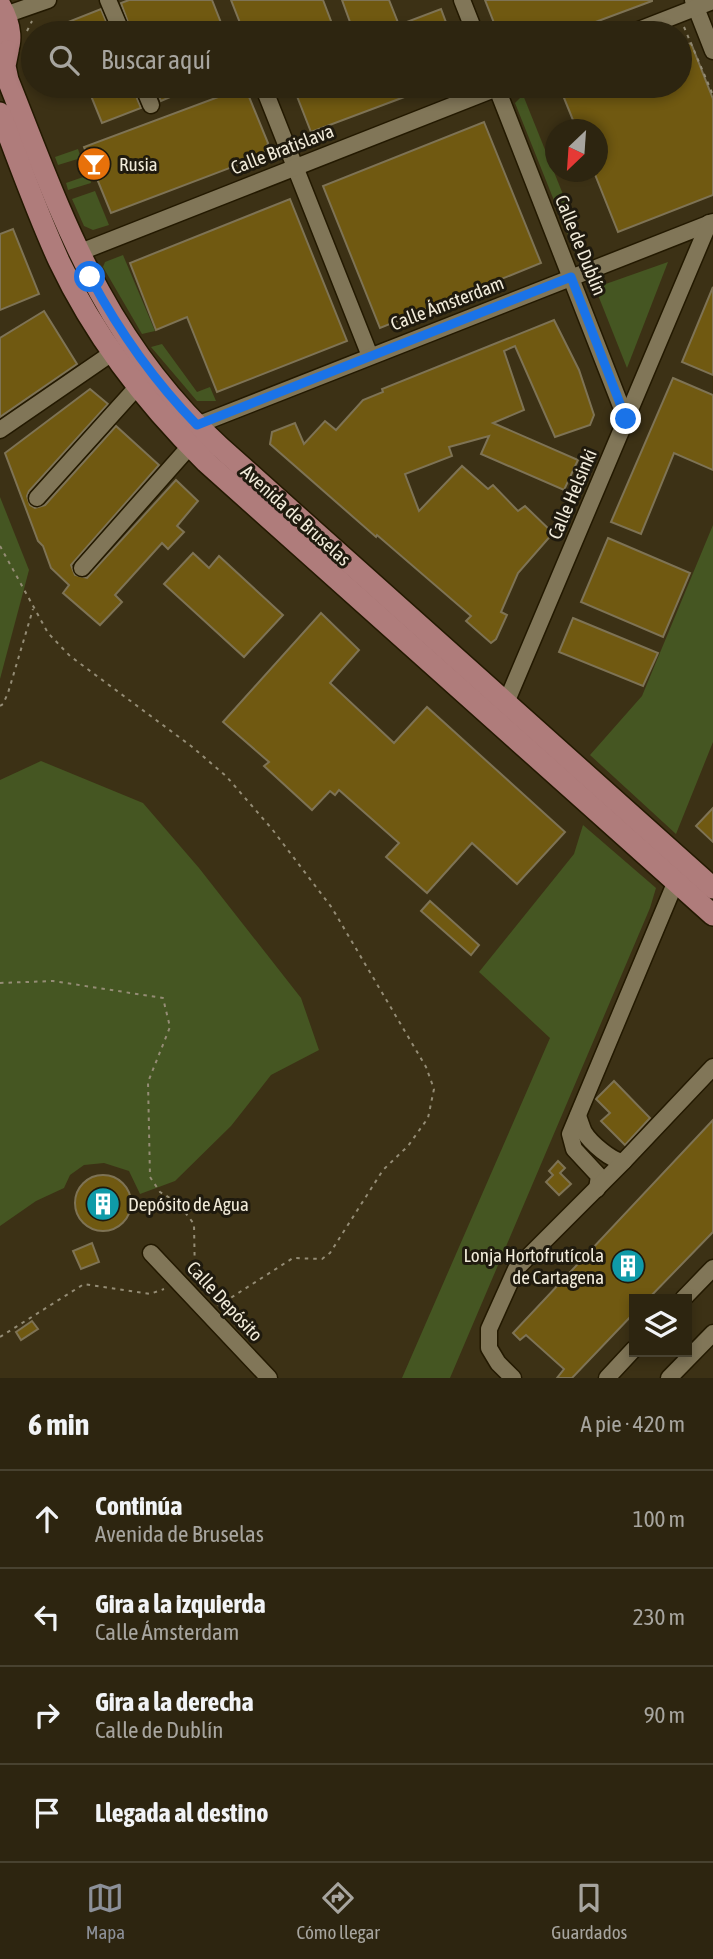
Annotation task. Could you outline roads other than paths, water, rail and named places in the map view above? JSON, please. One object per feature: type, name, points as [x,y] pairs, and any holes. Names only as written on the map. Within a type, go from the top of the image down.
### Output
[{"type":"main road","name":"Avenida de Bruselas","points":[[3,10],[10,34],[4,56],[8,80],[69,257],[93,324],[137,387],[681,873],[713,915]]},
{"type":"main road","name":"Avenida de Bruselas","points":[[0,113],[69,257],[100,295],[135,350],[161,384],[189,436]]},
{"type":"main road","name":"Avenida de Bruselas","points":[[681,873],[713,888]]},
{"type":"street","points":[[3,10],[48,0]]},
{"type":"street","points":[[108,0],[117,21]]},
{"type":"street","points":[[462,0],[470,21]]},
{"type":"street","points":[[657,21],[694,4],[713,1]]},
{"type":"street","points":[[694,4],[713,51]]},
{"type":"street","points":[[148,98],[151,105]]},
{"type":"street","points":[[268,98],[370,356]]},
{"type":"street","name":"Calle Bratislava","points":[[69,257],[468,98]]},
{"type":"street","name":"Calle de Dublín","points":[[503,98],[626,419]]},
{"type":"street","name":"Calle Ámsterdam","points":[[189,436],[370,356],[711,222]]},
{"type":"street","name":"Calle Helsinki","points":[[500,710],[711,222]]},
{"type":"street","points":[[0,430],[112,353]]},
{"type":"street","points":[[37,498],[137,387]]},
{"type":"street","points":[[82,568],[189,436]]},
{"type":"street","points":[[597,1189],[599,1176],[574,1149],[570,1134],[681,873]]},
{"type":"street","points":[[513,1378],[498,1363],[489,1348],[489,1329],[516,1269],[597,1189],[713,1067]]},
{"type":"street","points":[[576,1121],[584,1132],[604,1141],[613,1160],[620,1163],[624,1161]]},
{"type":"street","name":"Calle Depósito","points":[[151,1253],[269,1378]]},
{"type":"street","points":[[688,1294],[713,1268]]},
{"type":"street","points":[[669,1378],[713,1333]]},
{"type":"street","points":[[607,1378],[629,1354]]},
{"type":"place","name":"Rusia","points":[[94,164]]},
{"type":"place","name":"Depósito de Agua","points":[[103,1204]]},
{"type":"place","name":"Lonja Hortofrutícola de Cartagena","points":[[628,1266]]}]
